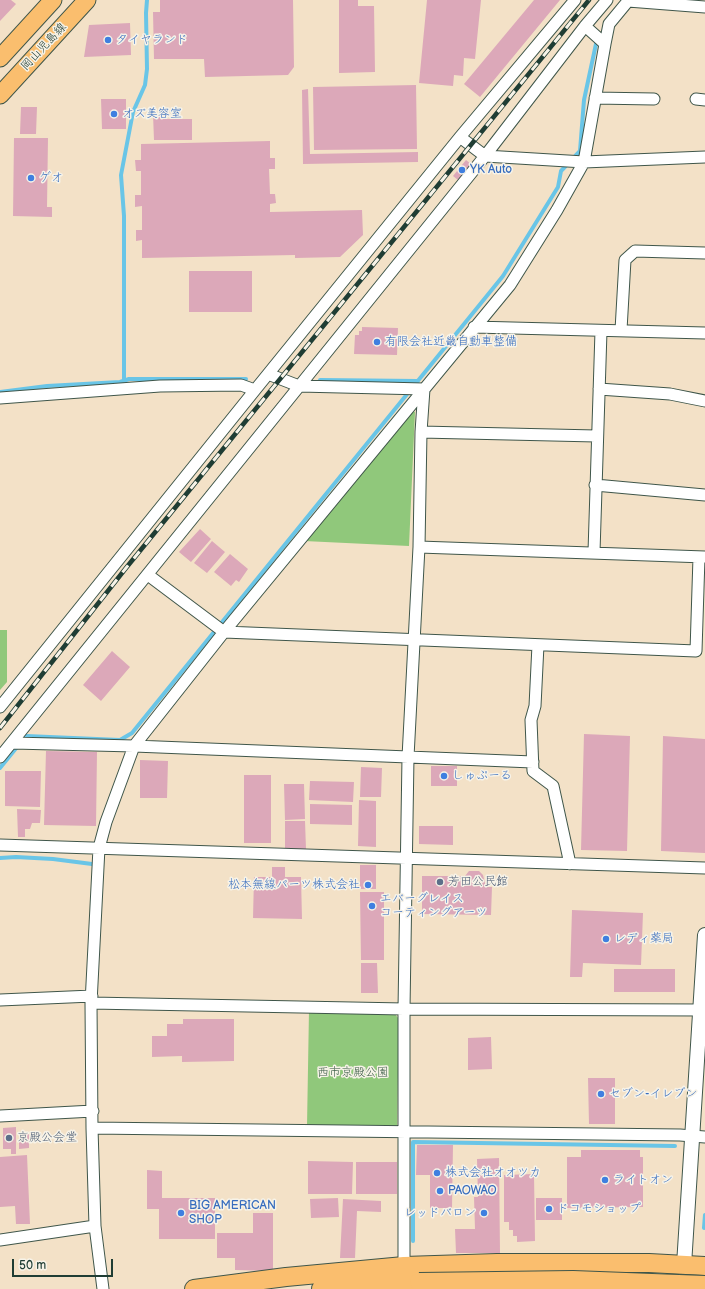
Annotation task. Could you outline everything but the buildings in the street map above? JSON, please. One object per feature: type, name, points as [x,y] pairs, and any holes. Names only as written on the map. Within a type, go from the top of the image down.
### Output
[{"type":"highway","points":[[194,1289],[286,1277],[404,1266],[497,1263],[705,1266]]},
{"type":"highway","points":[[321,1289],[419,1282],[573,1280],[705,1285]]},
{"type":"main road","name":"岡山児島線","points":[[0,58],[53,0]]},
{"type":"main road","name":"岡山児島線","points":[[0,94],[88,0]]},
{"type":"street","points":[[0,707],[460,137],[575,0]]},
{"type":"street","points":[[0,757],[18,743],[148,575],[298,386],[486,156],[585,26],[607,0]]},
{"type":"street","points":[[103,1289],[95,1226],[92,1128],[91,1000],[98,848],[134,746],[219,629],[415,389],[474,327],[510,285],[557,210],[575,161],[595,98],[609,24],[628,1],[705,7]]},
{"type":"street","points":[[585,26],[605,44]]},
{"type":"street","points":[[595,98],[654,99]]},
{"type":"street","points":[[460,137],[486,156],[575,161],[705,157]]},
{"type":"street","points":[[621,330],[625,260],[635,251],[705,253]]},
{"type":"street","points":[[474,327],[705,333]]},
{"type":"street","points":[[594,552],[596,436],[601,331]]},
{"type":"street","points":[[268,374],[298,386],[415,389]]},
{"type":"street","points":[[0,398],[160,386],[241,385],[255,390]]},
{"type":"street","points":[[404,1266],[404,1009],[408,757],[419,546],[421,432],[415,389]]},
{"type":"street","points":[[599,389],[670,394],[705,401]]},
{"type":"street","points":[[421,432],[596,436]]},
{"type":"street","points":[[595,485],[705,495]]},
{"type":"street","points":[[148,575],[219,629],[414,641],[696,651],[702,557],[419,546]]},
{"type":"street","points":[[538,645],[536,706],[531,720],[533,771],[553,786],[570,864]]},
{"type":"street","points":[[18,743],[134,746],[533,762]]},
{"type":"street","points":[[0,844],[705,868]]},
{"type":"street","points":[[684,1289],[684,1265],[699,1136],[705,935]]},
{"type":"street","points":[[0,1000],[91,1000],[404,1009],[703,1010]]},
{"type":"street","points":[[0,1116],[93,1111]]},
{"type":"street","points":[[92,1128],[699,1136]]},
{"type":"street","points":[[0,1240],[95,1226]]},
{"type":"green space","points":[[411,411],[415,412],[409,546],[304,541]]},
{"type":"green space","points":[[0,630],[7,630],[7,682],[0,690]]},
{"type":"green space","name":"西市京殿公園","points":[[309,1010],[393,1012],[399,1019],[397,1128],[307,1126]]},
{"type":"waterway","points":[[124,381],[124,216],[121,175],[133,112],[145,85],[147,69],[147,0]]},
{"type":"waterway","points":[[0,768],[26,736],[120,740],[132,733],[503,276],[558,187],[561,171],[580,151],[584,100],[596,44]]},
{"type":"waterway","points":[[0,392],[47,386],[120,382],[129,379],[246,379]]},
{"type":"waterway","points":[[320,380],[418,381]]},
{"type":"waterway","points":[[0,858],[16,857],[53,859],[92,864]]},
{"type":"waterway","points":[[413,1241],[413,1142],[675,1146]]},
{"type":"waterway","points":[[704,1228],[705,1215]]},
{"type":"railway","points":[[0,728],[126,568],[589,0]]},
{"type":"place","name":"タイヤランド","points":[[108,40]]},
{"type":"place","name":"オズ美容室","points":[[114,114]]},
{"type":"place","name":"YK Auto","points":[[462,170]]},
{"type":"place","name":"ゲオ","points":[[31,178]]},
{"type":"place","name":"有限会社近畿自動車整備","points":[[377,342]]},
{"type":"place","name":"しゅぷーる","points":[[444,776]]},
{"type":"place","name":"芳田公民館","points":[[440,882]]},
{"type":"place","name":"松本無線パーツ株式会社","points":[[368,885]]},
{"type":"place","name":"エバーグレイス コーティングアーツ","points":[[372,906]]},
{"type":"place","name":"レディ薬局","points":[[606,939]]},
{"type":"place","name":"セブン-イレブン","points":[[601,1094]]},
{"type":"place","name":"京殿公会堂","points":[[9,1138]]},
{"type":"place","name":"株式会社オオツカ","points":[[437,1173]]},
{"type":"place","name":"ライトオン","points":[[605,1180]]},
{"type":"place","name":"PAOWAO","points":[[440,1191]]},
{"type":"place","name":"ドコモショップ","points":[[549,1209]]},
{"type":"place","name":"BIG AMERICAN SHOP","points":[[181,1213]]},
{"type":"place","name":"レッドバロン","points":[[484,1213]]}]
